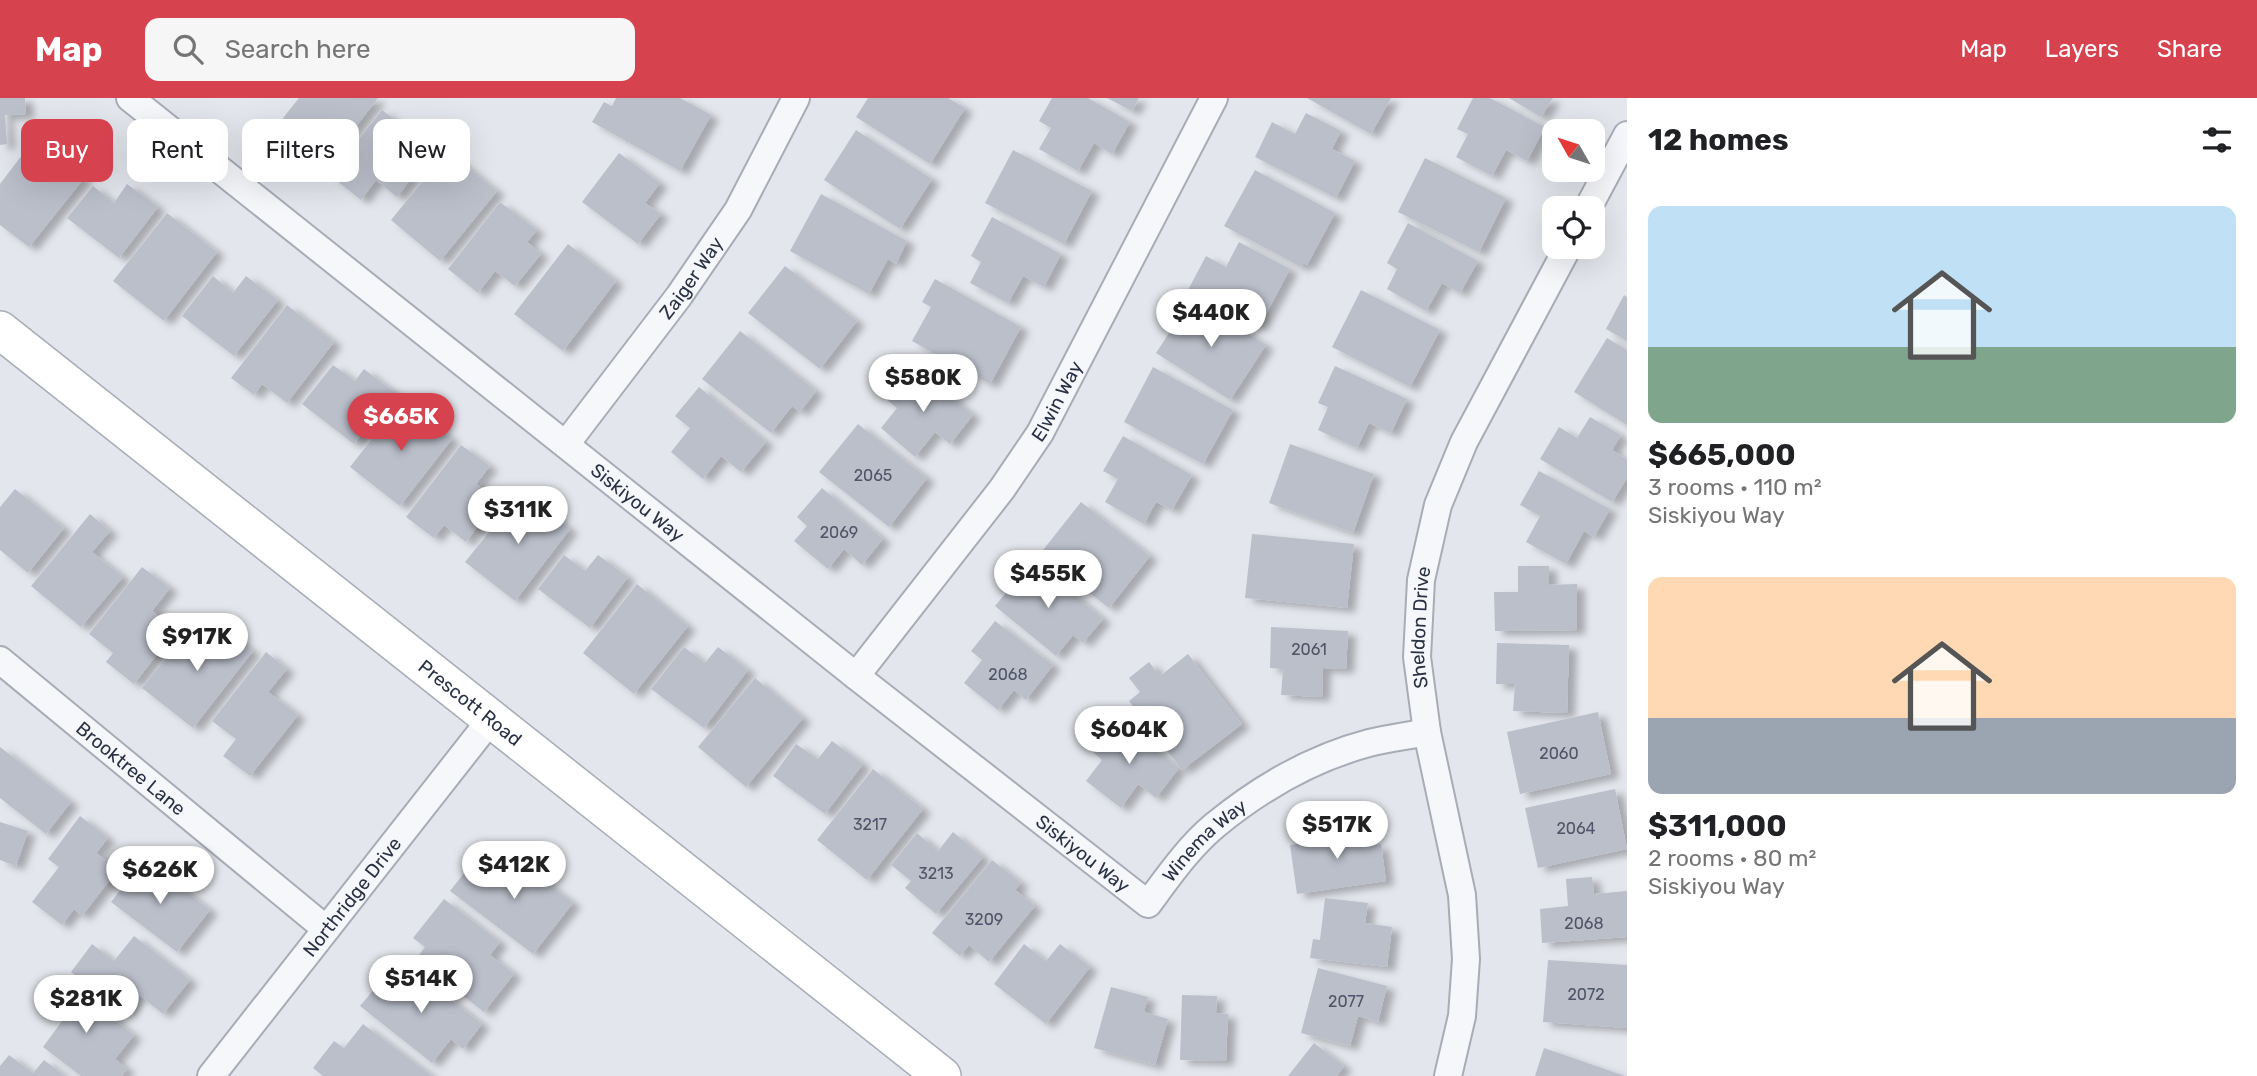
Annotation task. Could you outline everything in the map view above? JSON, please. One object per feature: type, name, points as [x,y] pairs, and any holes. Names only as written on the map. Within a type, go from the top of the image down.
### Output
[{"type":"main road","name":"Prescott Road","points":[[0,330],[942,1076]]},
{"type":"street","name":"Siskiyou Way","points":[[130,98],[856,676],[1148,904]]},
{"type":"street","name":"Zaiger Way","points":[[566,444],[679,296],[738,210],[796,98]]},
{"type":"street","name":"Elwin Way","points":[[856,676],[1002,489],[1040,433],[1214,98]]},
{"type":"street","points":[[1594,196],[1627,135]]},
{"type":"street","name":"Sheldon Drive","points":[[1448,1076],[1462,1016],[1466,960],[1462,895],[1427,732],[1417,657],[1420,580],[1438,505],[1464,442],[1561,259]]},
{"type":"street","name":"Brooktree Lane","points":[[0,660],[326,929]]},
{"type":"street","name":"Northridge Drive","points":[[211,1076],[492,718]]},
{"type":"street","name":"Winema Way","points":[[1148,904],[1177,865],[1213,827],[1266,788],[1312,764],[1368,743],[1427,732]]},
{"type":"building","points":[[0,98],[25,98],[26,114],[5,115],[7,144],[0,145]]},
{"type":"building","points":[[299,98],[378,98],[359,122],[359,119],[282,119]]},
{"type":"building","points":[[616,98],[680,98],[711,115],[680,171],[592,122],[604,102],[612,106]]},
{"type":"building","points":[[868,98],[948,98],[965,108],[930,164],[856,117]]},
{"type":"building","points":[[1052,98],[1088,98],[1130,122],[1112,154],[1094,143],[1078,171],[1039,149],[1051,128],[1039,121]]},
{"type":"building","points":[[1107,98],[1139,98],[1132,111]]},
{"type":"building","points":[[1307,98],[1391,98],[1371,134]]},
{"type":"building","points":[[1473,98],[1490,98],[1542,125],[1542,133],[1527,161],[1506,150],[1492,176],[1456,157],[1468,134],[1457,129]]},
{"type":"building","points":[[1509,98],[1553,98],[1541,117]]},
{"type":"building","points":[[382,110],[394,119],[375,119]]},
{"type":"building","points":[[1306,113],[1341,131],[1332,149],[1355,161],[1336,198],[1255,157],[1272,122],[1295,134]]},
{"type":"building","points":[[373,121],[374,182],[361,200],[339,182],[359,182],[359,139]]},
{"type":"building","points":[[856,130],[932,179],[900,229],[824,180]]},
{"type":"building","points":[[1013,150],[1092,191],[1064,244],[985,203]]},
{"type":"building","points":[[619,153],[660,183],[645,203],[661,214],[638,244],[582,202]]},
{"type":"building","points":[[21,156],[21,182],[81,182],[29,247],[0,225],[0,184]]},
{"type":"building","points":[[1425,158],[1506,198],[1479,252],[1398,212]]},
{"type":"building","points":[[470,169],[497,191],[440,261],[391,220],[422,182],[470,182]]},
{"type":"building","points":[[1255,170],[1335,213],[1307,265],[1303,263],[1301,267],[1224,226]]},
{"type":"building","points":[[378,182],[409,182],[397,197]]},
{"type":"building","points":[[127,184],[158,207],[119,258],[67,218],[93,186],[114,203]]},
{"type":"building","points":[[821,194],[907,241],[896,264],[888,259],[869,294],[790,251]]},
{"type":"building","points":[[500,202],[537,230],[527,242],[541,254],[515,286],[495,271],[478,293],[448,269]]},
{"type":"building","points":[[167,213],[217,252],[164,321],[113,281]]},
{"type":"building","points":[[992,217],[1061,254],[1044,287],[1023,276],[1008,303],[970,283],[981,262],[971,256]]},
{"type":"building","points":[[1408,223],[1478,261],[1460,293],[1442,283],[1426,311],[1387,289],[1397,269],[1387,263]]},
{"type":"building","points":[[1239,242],[1290,269],[1259,327],[1188,290],[1206,256],[1226,267]]},
{"type":"building","points":[[568,244],[616,281],[563,351],[514,314]]},
{"type":"building","points":[[785,266],[857,321],[820,369],[748,313]]},
{"type":"building","points":[[213,276],[233,293],[246,276],[278,300],[234,356],[182,316]]},
{"type":"building","points":[[935,279],[1021,327],[990,384],[912,341],[931,307],[922,302]]},
{"type":"building","points":[[1361,290],[1440,330],[1410,387],[1332,347]]},
{"type":"building","points":[[1624,295],[1627,297],[1627,341],[1606,329]]},
{"type":"building","points":[[1192,298],[1266,345],[1230,400],[1156,353]]},
{"type":"building","points":[[287,305],[334,342],[287,403],[262,384],[254,395],[231,378]]},
{"type":"building","points":[[740,331],[816,391],[800,412],[792,406],[771,433],[702,379]]},
{"type":"building","points":[[1607,338],[1627,350],[1627,425],[1574,392]]},
{"type":"building","points":[[333,365],[355,381],[364,369],[394,392],[354,444],[302,404]]},
{"type":"building","points":[[1335,366],[1407,399],[1391,433],[1369,423],[1357,448],[1318,430],[1328,407],[1318,403]]},
{"type":"building","points":[[914,367],[973,415],[950,444],[935,432],[915,457],[881,428],[897,408],[887,400]]},
{"type":"building","points":[[1153,367],[1233,410],[1203,464],[1124,422]]},
{"type":"building","points":[[699,387],[766,442],[741,472],[721,456],[703,479],[671,452],[690,428],[675,416]]},
{"type":"building","points":[[402,400],[452,439],[400,506],[350,467]]},
{"type":"building","points":[[1590,417],[1621,435],[1612,450],[1627,459],[1627,478],[1612,502],[1540,459],[1559,427],[1577,438]]},
{"type":"building","points":[[858,424],[927,478],[889,527],[819,472]]},
{"type":"building","points":[[1123,436],[1192,475],[1172,510],[1156,502],[1144,524],[1105,502],[1118,479],[1103,471]]},
{"type":"building","points":[[1290,444],[1374,474],[1353,533],[1269,503]]},
{"type":"building","points":[[461,445],[490,466],[476,484],[497,500],[466,542],[444,525],[434,538],[406,517]]},
{"type":"building","points":[[1539,471],[1610,509],[1594,537],[1584,531],[1566,564],[1526,542],[1540,516],[1520,505]]},
{"type":"building","points":[[822,488],[883,539],[862,565],[844,549],[828,569],[794,541],[807,526],[797,517]]},
{"type":"building","points":[[15,489],[64,528],[28,573],[0,550],[0,507]]},
{"type":"building","points":[[522,491],[570,529],[515,601],[465,562]]},
{"type":"building","points":[[1081,502],[1150,556],[1109,608],[1040,554]]},
{"type":"building","points":[[90,514],[110,531],[92,552],[123,577],[81,627],[31,586]]},
{"type":"building","points":[[1252,534],[1354,544],[1347,608],[1245,598]]},
{"type":"building","points":[[564,555],[585,571],[598,555],[628,577],[590,628],[538,589]]},
{"type":"building","points":[[1033,560],[1103,619],[1083,643],[1073,635],[1056,656],[995,606]]},
{"type":"building","points":[[1518,566],[1549,566],[1549,585],[1577,584],[1577,630],[1495,631],[1494,592],[1518,592]]},
{"type":"building","points":[[142,567],[170,588],[152,611],[176,630],[134,684],[106,662],[113,653],[89,634]]},
{"type":"building","points":[[637,584],[688,626],[634,694],[583,653]]},
{"type":"building","points":[[995,621],[1053,665],[1026,700],[1014,690],[998,710],[964,683],[982,660],[971,651]]},
{"type":"building","points":[[216,622],[253,651],[193,728],[142,688],[184,635],[198,646]]},
{"type":"building","points":[[1271,627],[1348,631],[1346,669],[1323,668],[1322,697],[1281,695],[1283,669],[1270,668]]},
{"type":"building","points":[[1497,643],[1569,645],[1567,713],[1513,711],[1515,684],[1496,684]]},
{"type":"building","points":[[684,647],[705,663],[718,647],[748,670],[704,728],[651,689]]},
{"type":"building","points":[[266,652],[287,669],[268,692],[298,715],[250,776],[223,756],[236,739],[212,721]]},
{"type":"building","points":[[1188,654],[1242,724],[1182,770],[1129,701],[1140,692],[1129,678],[1149,662],[1160,676]]},
{"type":"building","points":[[755,678],[803,718],[746,787],[698,747]]},
{"type":"building","points":[[1598,712],[1611,774],[1520,794],[1507,732]]},
{"type":"building","points":[[1117,720],[1179,768],[1156,798],[1138,784],[1121,808],[1086,781],[1102,760],[1093,752]]},
{"type":"building","points":[[832,741],[863,764],[825,814],[773,776],[796,744],[818,759]]},
{"type":"building","points":[[0,747],[71,802],[46,834],[0,798]]},
{"type":"building","points":[[873,769],[923,809],[867,880],[817,840]]},
{"type":"building","points":[[1615,789],[1627,849],[1538,868],[1525,808]]},
{"type":"building","points":[[80,816],[108,838],[96,853],[118,869],[82,916],[74,909],[62,925],[32,902],[59,867],[48,859]]},
{"type":"building","points":[[1356,820],[1360,847],[1381,844],[1386,881],[1297,894],[1290,845],[1330,839],[1328,824]]},
{"type":"building","points":[[0,822],[28,831],[16,866],[0,860]]},
{"type":"building","points":[[953,832],[983,857],[936,914],[905,888],[911,881],[891,865],[917,833],[938,851]]},
{"type":"building","points":[[508,853],[573,903],[533,954],[450,891],[472,863],[489,877]]},
{"type":"building","points":[[144,859],[210,910],[177,952],[111,902]]},
{"type":"building","points":[[992,860],[1021,883],[1015,890],[1035,906],[989,962],[969,945],[960,956],[932,933]]},
{"type":"building","points":[[1592,877],[1594,894],[1627,891],[1627,937],[1542,943],[1540,909],[1568,906],[1566,879]]},
{"type":"building","points":[[1325,898],[1368,903],[1365,923],[1392,927],[1387,967],[1310,958],[1313,939],[1320,940]]},
{"type":"building","points":[[444,899],[500,942],[490,955],[514,974],[484,1012],[416,959],[425,947],[413,938]]},
{"type":"building","points":[[134,936],[190,980],[163,1014],[139,995],[125,1013],[71,972],[92,944],[114,961]]},
{"type":"building","points":[[1024,944],[1046,961],[1060,944],[1090,967],[1046,1024],[994,984]]},
{"type":"building","points":[[1548,960],[1627,965],[1627,1028],[1543,1022]]},
{"type":"building","points":[[409,966],[482,1024],[463,1049],[451,1039],[432,1063],[360,1006],[381,981],[391,989]]},
{"type":"building","points":[[1318,968],[1387,986],[1378,1022],[1358,1016],[1350,1046],[1301,1033]]},
{"type":"building","points":[[61,978],[134,1035],[115,1059],[127,1069],[122,1076],[81,1076],[43,1047],[65,1017],[44,1001]]},
{"type":"building","points":[[1111,987],[1148,997],[1144,1012],[1168,1019],[1155,1065],[1094,1048]]},
{"type":"building","points":[[1182,995],[1217,996],[1216,1013],[1228,1014],[1226,1061],[1180,1060]]},
{"type":"building","points":[[363,1024],[432,1076],[323,1076],[313,1068],[334,1041],[344,1048]]},
{"type":"building","points":[[1314,1043],[1344,1066],[1337,1076],[1288,1076]]},
{"type":"building","points":[[1544,1048],[1625,1076],[1535,1076]]},
{"type":"building","points":[[9,1055],[33,1073],[44,1060],[65,1076],[0,1076],[0,1066]]}]
